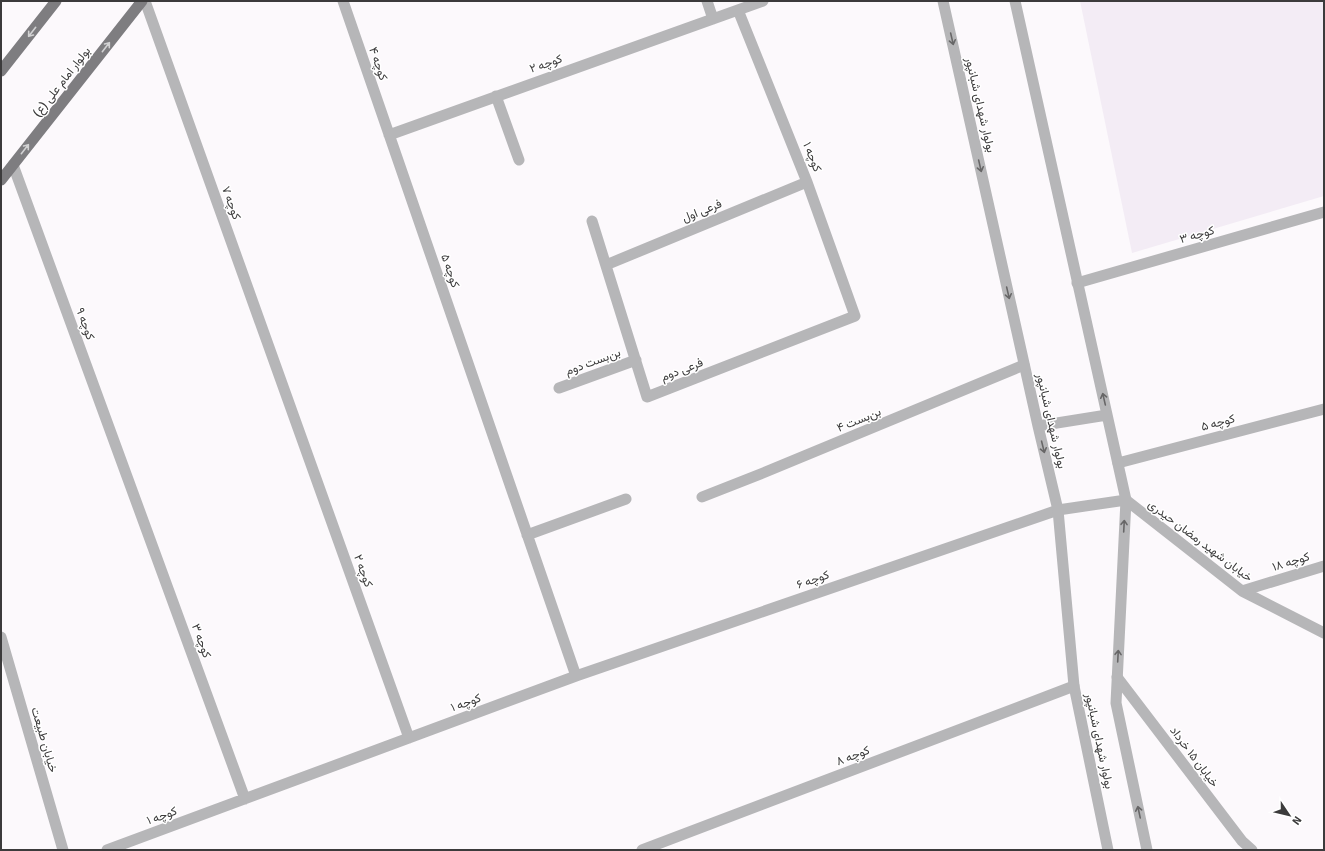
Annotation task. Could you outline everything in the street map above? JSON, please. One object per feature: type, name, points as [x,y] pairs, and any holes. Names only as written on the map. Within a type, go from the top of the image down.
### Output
[{"type":"main road","points":[[1,71],[56,1]]},
{"type":"main road","name":"بولوار امام علی (ع)","points":[[1,180],[144,1]]},
{"type":"street","name":"کوچه ۷","points":[[144,1],[293,413]]},
{"type":"street","points":[[707,1],[713,19]]},
{"type":"street","name":"کوچه ۲","points":[[389,135],[764,1]]},
{"type":"street","name":"بولوار شهدای شبانپور","points":[[943,1],[1024,365],[1058,510],[1074,686],[1108,850]]},
{"type":"street","name":"بولوار شهدای شبانپور","points":[[1015,1],[1126,500],[1116,703],[1147,850]]},
{"type":"street","name":"کوچه ۴","points":[[345,2],[389,135]]},
{"type":"street","name":"کوچه ۱","points":[[738,10],[808,182],[856,316]]},
{"type":"street","points":[[496,96],[519,160]]},
{"type":"street","name":"کوچه ۵","points":[[389,135],[527,535]]},
{"type":"street","name":"کوچه ۹","points":[[13,165],[133,492]]},
{"type":"street","name":"فرعی اول","points":[[606,264],[808,182]]},
{"type":"street","name":"کوچه ۳","points":[[1078,283],[1324,212]]},
{"type":"street","name":"فرعی دوم","points":[[592,221],[648,397],[856,316]]},
{"type":"street","name":"بن‌بست دوم","points":[[558,388],[636,360]]},
{"type":"street","name":"بن‌بست ۴","points":[[702,497],[1024,365]]},
{"type":"street","name":"کوچه ۵","points":[[1118,463],[1324,409]]},
{"type":"street","name":"کوچه ۲","points":[[293,413],[409,738]]},
{"type":"street","points":[[1038,426],[1108,415]]},
{"type":"street","name":"کوچه ۳","points":[[133,492],[245,799]]},
{"type":"street","points":[[576,676],[527,535],[626,499]]},
{"type":"street","name":"کوچه ۶","points":[[576,676],[1058,510],[1126,500]]},
{"type":"street","name":"خیابان شهید رمضان حیدری","points":[[1126,500],[1242,591],[1324,633]]},
{"type":"street","name":"کوچه ۱۸","points":[[1242,591],[1324,566]]},
{"type":"street","name":"خیابان طبیعت","points":[[1,637],[62,850]]},
{"type":"street","name":"کوچه ۱","points":[[107,850],[576,676]]},
{"type":"street","name":"خیابان ۱۵ خرداد","points":[[1117,677],[1242,841],[1252,850]]},
{"type":"street","name":"کوچه ۸","points":[[642,850],[1074,686]]},
{"type":"shaded area","points":[[1080,1],[1324,1],[1324,196],[1132,253]]}]
